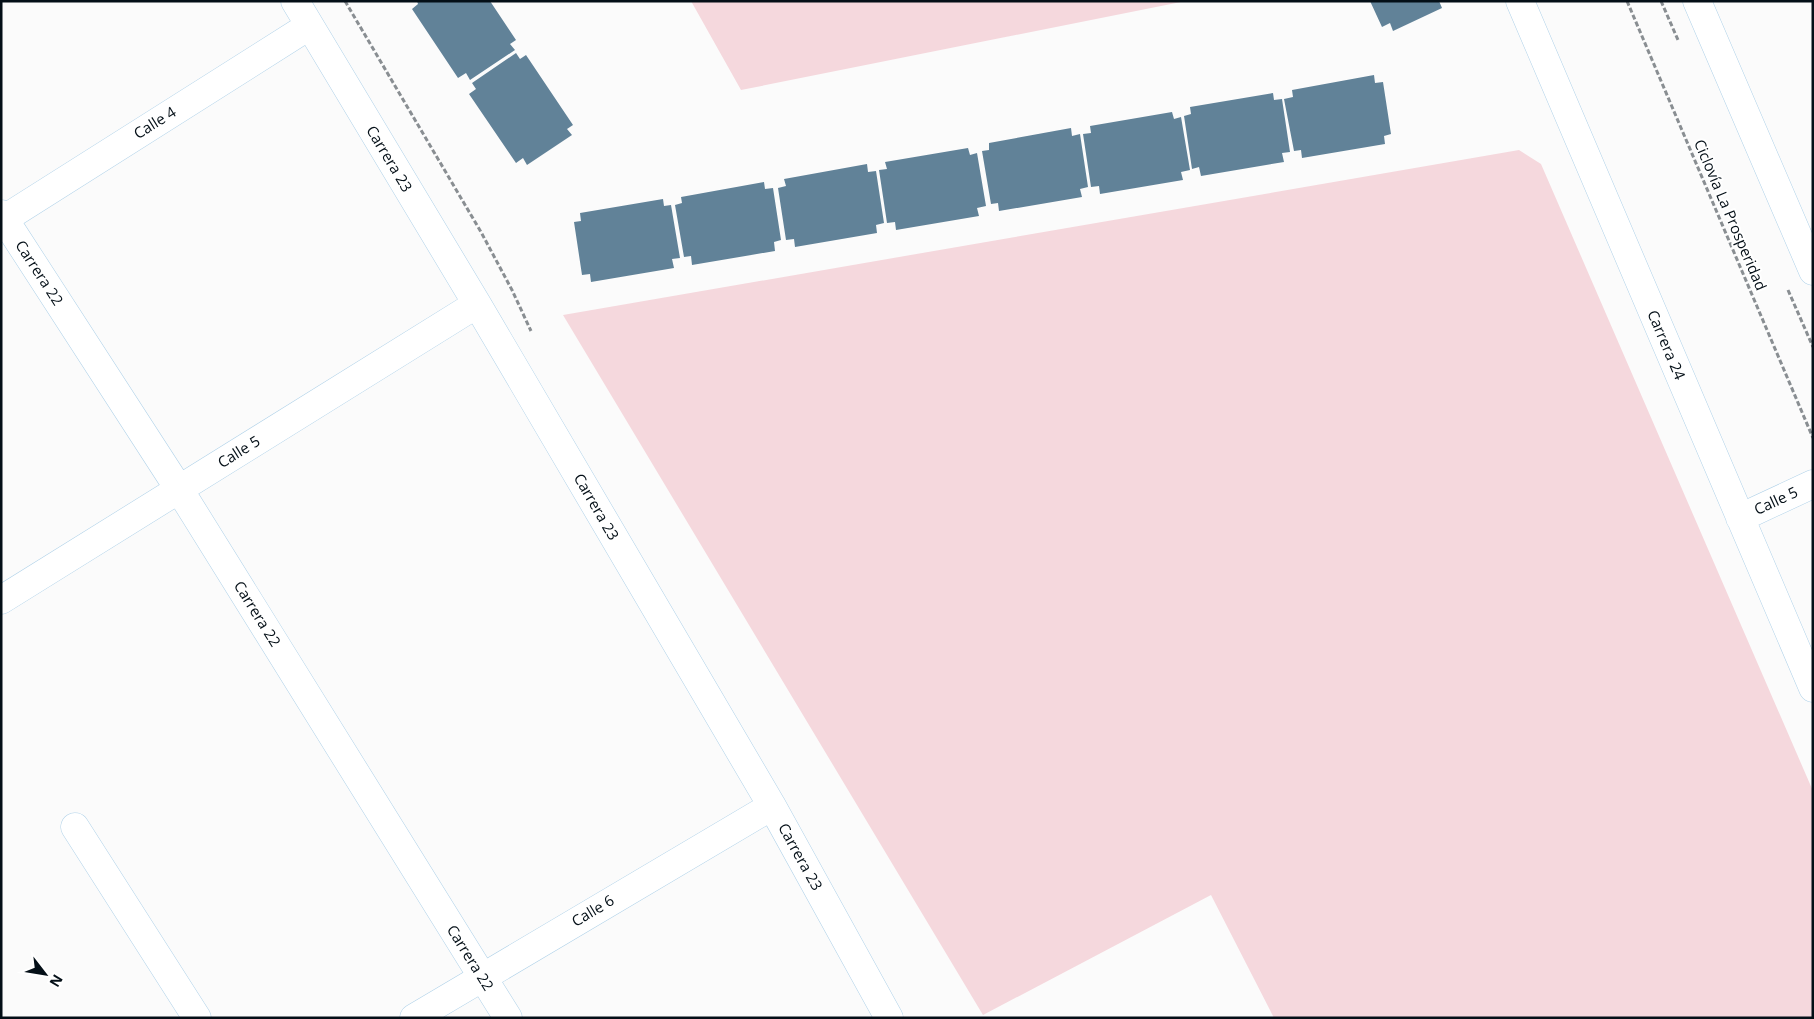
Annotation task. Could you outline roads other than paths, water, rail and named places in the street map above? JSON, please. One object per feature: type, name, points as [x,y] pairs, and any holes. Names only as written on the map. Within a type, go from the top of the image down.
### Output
[{"type":"street","name":"Carrera 23","points":[[295,1],[772,806],[889,1018]]},
{"type":"street","name":"Carrera 24","points":[[1520,1],[1813,688]]},
{"type":"street","points":[[1697,1],[1813,271]]},
{"type":"street","name":"Calle 4","points":[[2,218],[309,26]]},
{"type":"street","name":"Carrera 22","points":[[2,218],[179,489],[508,1018]]},
{"type":"street","name":"Calle 5","points":[[1,600],[476,304]]},
{"type":"street","name":"Calle 5","points":[[1740,518],[1813,484]]},
{"type":"street","name":"Calle 6","points":[[414,1018],[772,806]]},
{"type":"street","points":[[75,827],[197,1018]]}]
